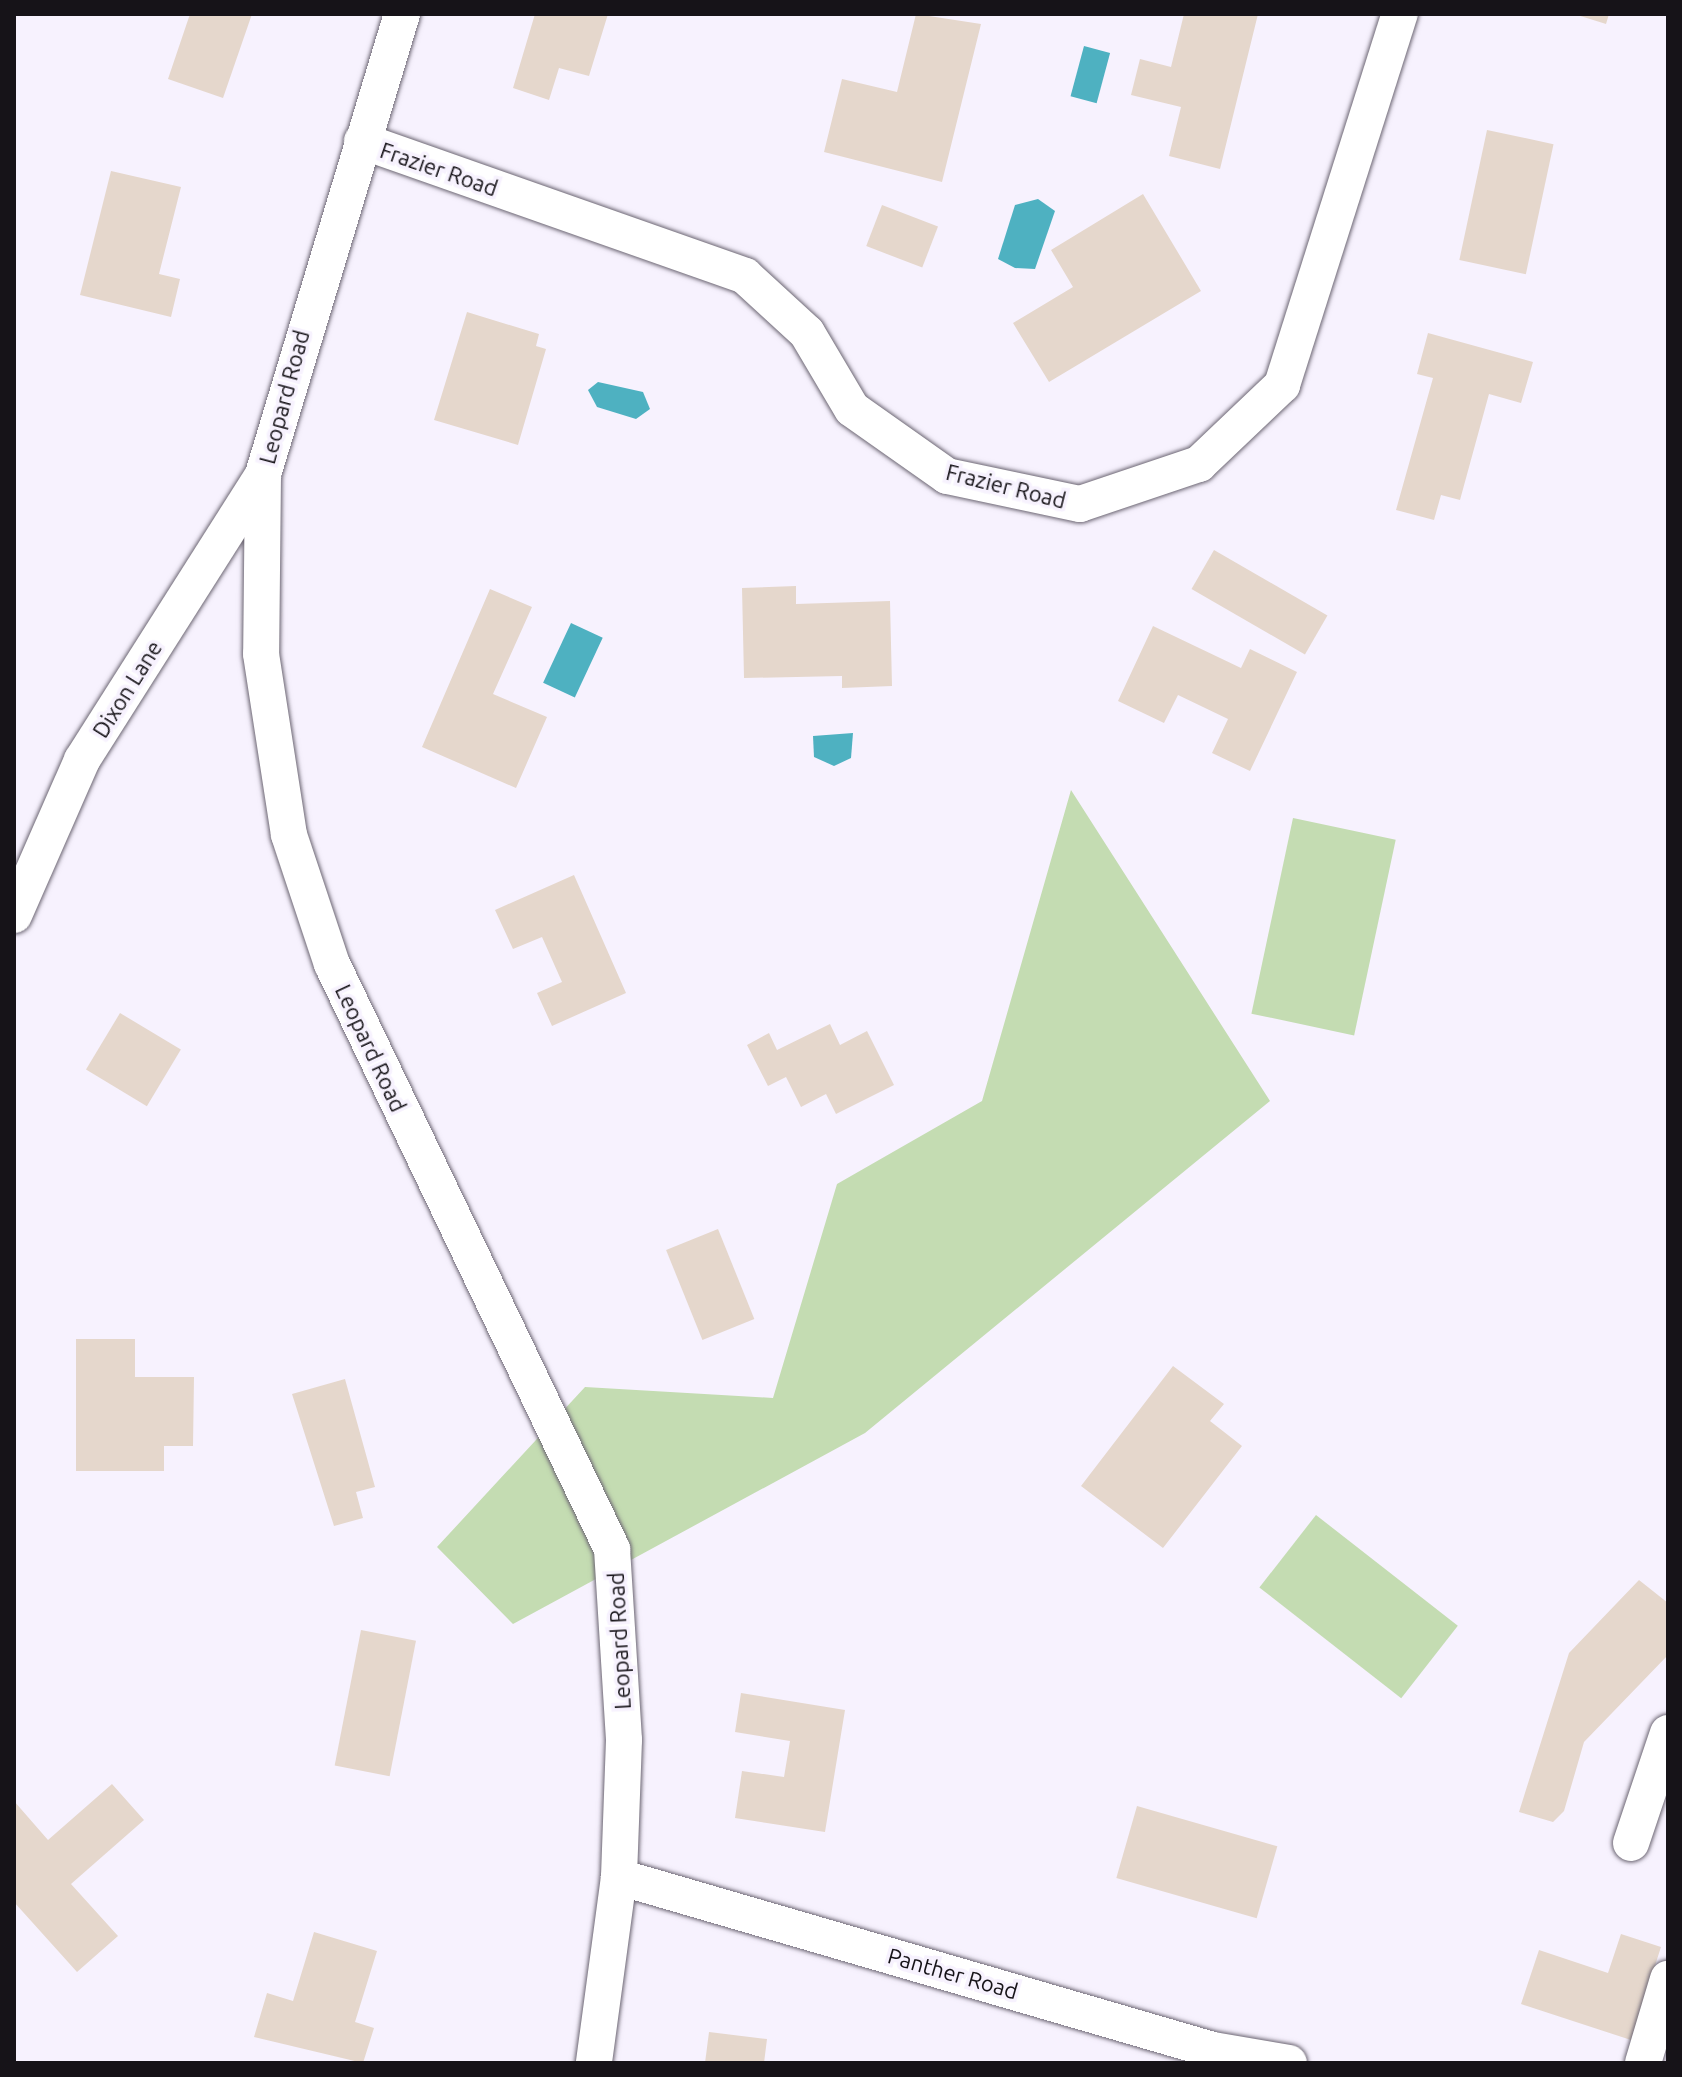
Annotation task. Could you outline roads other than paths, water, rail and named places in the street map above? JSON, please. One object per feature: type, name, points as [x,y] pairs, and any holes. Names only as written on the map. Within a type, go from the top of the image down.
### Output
[{"type":"street","name":"Leopard Road","points":[[402,14],[263,475],[261,654],[289,835],[308,899],[366,1040],[612,1549],[624,1740],[619,1877],[594,2063]]},
{"type":"street","name":"Frazier Road","points":[[362,141],[745,276],[807,333],[852,409],[947,476],[1080,504],[1199,464],[1282,385],[1400,14]]},
{"type":"street","name":"Dixon Lane","points":[[14,915],[82,760],[263,475]]},
{"type":"street","points":[[1631,1843],[1668,1733]]},
{"type":"street","name":"Panther Road","points":[[619,1877],[1213,2050],[1289,2063]]},
{"type":"street","points":[[1643,2063],[1668,1979]]},
{"type":"water","points":[[1084,46],[1110,53],[1097,103],[1071,96]]},
{"type":"water","points":[[1038,199],[1055,211],[1035,269],[1015,268],[998,259],[1015,205]]},
{"type":"water","points":[[598,382],[643,392],[650,409],[636,419],[597,407],[588,390]]},
{"type":"water","points":[[571,623],[603,638],[575,698],[543,683]]},
{"type":"water","points":[[853,733],[851,758],[834,766],[814,757],[813,736]]}]
